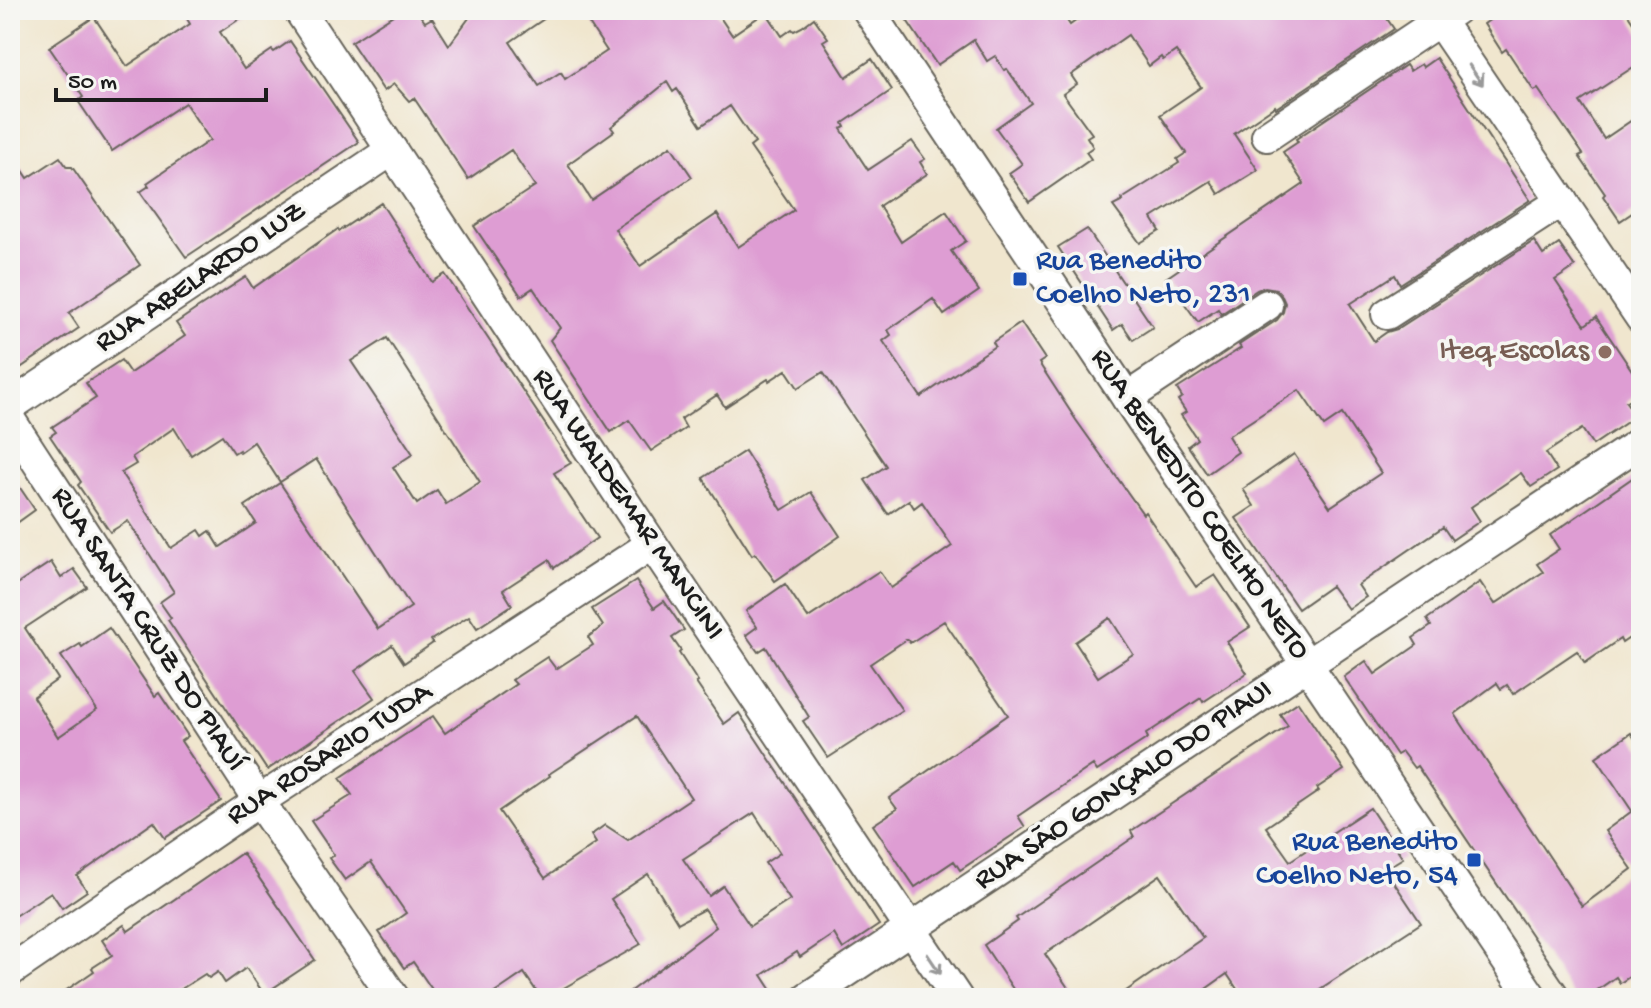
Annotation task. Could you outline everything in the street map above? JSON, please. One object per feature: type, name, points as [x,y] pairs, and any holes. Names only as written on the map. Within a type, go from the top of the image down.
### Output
[{"type":"street","name":"RUA WALDEMAR MANCINI","points":[[299,10],[957,998]]},
{"type":"street","name":"RUA BENEDITO COELHO NETO","points":[[868,10],[1532,998]]},
{"type":"street","points":[[1267,136],[1442,14],[1641,318]]},
{"type":"street","name":"RUA ABELARDO LUZ","points":[[10,406],[392,150]]},
{"type":"street","points":[[1387,314],[1562,201]]},
{"type":"street","points":[[1127,398],[1267,305]]},
{"type":"street","name":"RUA SANTA CRUZ DO PIAUÍ","points":[[10,420],[259,801],[394,998]]},
{"type":"street","name":"RUA SÃO GONÇALO DO PIAUI","points":[[807,998],[1641,442]]},
{"type":"street","name":"RUA ROSARIO TUDA","points":[[10,971],[259,801],[652,544]]},
{"type":"building","points":[[182,10],[253,10],[220,32],[244,69],[290,41],[359,142],[186,257],[140,192],[149,186],[147,183],[210,140],[185,103],[112,151],[78,101],[83,97],[49,47],[94,17],[127,66],[190,24]]},
{"type":"building","points":[[401,10],[416,10],[425,22],[432,18],[449,45],[475,10],[557,10],[510,42],[539,86],[561,72],[565,79],[607,51],[580,10],[715,10],[732,35],[766,12],[782,36],[814,18],[828,38],[823,41],[846,77],[872,59],[892,90],[843,123],[845,127],[841,129],[868,170],[912,141],[925,159],[920,162],[927,174],[879,206],[901,242],[946,211],[966,241],[951,251],[979,291],[944,315],[933,299],[888,330],[891,335],[883,341],[921,397],[995,346],[993,342],[1021,323],[1045,359],[1039,363],[1076,420],[1196,587],[1215,575],[1250,627],[1227,642],[1247,673],[1203,702],[1201,698],[1097,771],[1093,765],[1018,816],[1025,827],[960,870],[954,861],[915,887],[873,825],[897,809],[889,798],[1008,715],[944,621],[910,643],[907,639],[870,664],[902,710],[828,758],[803,721],[809,717],[766,647],[758,652],[746,635],[757,627],[746,611],[785,584],[808,618],[879,571],[891,588],[952,546],[922,502],[914,508],[909,500],[888,514],[865,480],[886,466],[823,372],[798,388],[786,370],[725,407],[717,395],[681,419],[686,428],[651,451],[629,420],[611,432],[550,340],[560,328],[533,288],[521,296],[474,226],[535,186],[511,150],[468,179],[414,98],[409,101],[394,84],[384,91],[351,42]],"holes":[[[667,82],[673,92],[677,89],[701,126],[730,106],[755,143],[750,147],[794,210],[738,247],[717,214],[640,266],[615,229],[692,177],[671,146],[591,200],[568,164],[614,131],[611,127]],[[1110,618],[1133,654],[1098,677],[1075,642]]]},
{"type":"building","points":[[900,10],[1060,10],[1070,25],[1091,10],[1381,10],[1394,29],[1234,134],[1258,170],[1219,194],[1211,181],[1152,218],[1160,231],[1140,243],[1113,206],[1179,163],[1177,159],[1186,153],[1160,115],[1201,87],[1176,51],[1149,66],[1128,35],[1071,75],[1077,84],[1063,94],[1092,134],[1087,137],[1093,147],[1086,152],[1091,159],[1029,202],[1009,173],[1022,164],[996,128],[1031,103],[1007,69],[1004,70],[995,56],[987,61],[974,40],[937,65]]},
{"type":"building","points":[[1504,10],[1625,10],[1641,34],[1641,62],[1580,102],[1604,139],[1641,114],[1641,207],[1620,221],[1579,156],[1583,154],[1538,89],[1534,91],[1506,49],[1502,52],[1484,24]]},
{"type":"building","points":[[1436,58],[1530,200],[1400,284],[1395,275],[1350,304],[1374,341],[1534,241],[1543,255],[1559,244],[1575,267],[1555,280],[1585,325],[1596,317],[1641,384],[1641,392],[1626,402],[1636,416],[1593,445],[1582,429],[1546,453],[1557,470],[1531,487],[1521,473],[1471,507],[1480,521],[1452,540],[1443,527],[1358,585],[1366,597],[1348,609],[1331,586],[1298,609],[1236,518],[1254,506],[1243,489],[1294,454],[1330,507],[1381,473],[1342,414],[1324,426],[1299,390],[1228,436],[1238,452],[1207,474],[1188,446],[1197,439],[1181,415],[1186,412],[1178,400],[1182,397],[1177,389],[1241,348],[1239,345],[1277,320],[1285,303],[1276,289],[1265,287],[1221,314],[1218,309],[1198,322],[1166,278],[1304,184],[1283,152],[1298,142],[1296,139],[1406,65],[1410,71]]},
{"type":"building","points":[[10,151],[28,178],[60,157],[67,167],[72,167],[140,265],[69,313],[79,328],[10,375]]},
{"type":"building","points":[[381,203],[432,282],[445,274],[571,463],[554,473],[597,538],[554,568],[549,560],[503,590],[512,605],[477,628],[469,616],[431,640],[433,643],[404,663],[392,645],[355,671],[374,698],[267,770],[168,620],[171,618],[160,602],[174,592],[128,521],[110,532],[50,436],[56,432],[52,427],[96,398],[86,383],[121,360],[130,373],[185,336],[176,323],[195,310],[246,277],[253,288]],"holes":[[[387,338],[480,482],[446,504],[437,490],[417,504],[393,467],[413,454],[351,361]],[[174,428],[191,455],[222,435],[234,453],[254,442],[280,482],[316,459],[411,607],[378,629],[280,483],[245,506],[256,523],[220,547],[210,531],[203,536],[199,530],[171,548],[121,473],[136,464],[132,457]]]},
{"type":"building","points":[[1087,229],[1153,327],[1133,340],[1122,324],[1113,330],[1058,247]]},
{"type":"building","points":[[745,451],[782,510],[811,492],[840,536],[775,581],[755,553],[752,555],[703,478]]},
{"type":"building","points":[[1641,472],[1641,630],[1622,643],[1620,639],[1585,663],[1577,651],[1513,694],[1507,685],[1501,689],[1497,683],[1455,714],[1582,906],[1632,869],[1605,831],[1632,811],[1596,757],[1631,733],[1641,748],[1641,969],[1620,983],[1616,977],[1586,998],[1574,998],[1417,766],[1414,768],[1402,752],[1397,755],[1344,677],[1366,661],[1375,674],[1417,645],[1413,638],[1431,626],[1427,619],[1480,582],[1495,604],[1543,572],[1537,564],[1559,549],[1550,535]]},
{"type":"building","points":[[10,473],[35,510],[10,528]]},
{"type":"building","points":[[51,562],[61,578],[74,569],[87,587],[25,628],[58,679],[33,697],[58,737],[97,710],[61,656],[80,644],[82,647],[109,628],[155,696],[159,693],[188,736],[181,741],[221,801],[165,838],[154,822],[77,876],[87,891],[62,908],[51,892],[10,919],[10,589]]},
{"type":"building","points":[[636,581],[654,608],[664,601],[684,630],[672,638],[696,683],[724,724],[739,713],[879,925],[843,949],[834,934],[800,957],[797,952],[762,975],[777,998],[621,998],[716,927],[704,909],[678,923],[648,874],[611,899],[641,944],[546,998],[541,998],[524,973],[487,998],[438,998],[413,962],[404,968],[379,932],[406,913],[371,862],[345,880],[329,858],[334,855],[311,821],[352,795],[340,778],[433,716],[445,733],[516,684],[512,680],[547,657],[556,669],[593,645],[588,637],[603,626],[592,609]],"holes":[[[637,716],[691,798],[628,840],[605,825],[591,835],[596,843],[545,878],[499,811]],[[754,813],[780,853],[765,863],[790,900],[750,926],[723,886],[709,896],[683,859]]]},
{"type":"building","points":[[1298,702],[1344,770],[1266,827],[1290,861],[1370,808],[1403,858],[1385,869],[1421,923],[1306,998],[1243,998],[1227,974],[1193,998],[1116,998],[1203,938],[1160,875],[1045,954],[1075,998],[1019,998],[984,945],[1018,921],[1016,918],[1134,837],[1131,831],[1288,726],[1280,714]]},
{"type":"building","points":[[242,853],[315,960],[264,994],[246,968],[225,983],[218,972],[209,978],[205,974],[167,998],[55,998],[112,955],[102,940],[124,925],[128,931]]},
{"type":"place","name":"Rua Benedito Coelho Neto, 231","points":[[1020,279]]},
{"type":"place","name":"Iteq Escolas","points":[[1605,352]]},
{"type":"place","name":"Rua Benedito Coelho Neto, 54","points":[[1474,860]]}]
